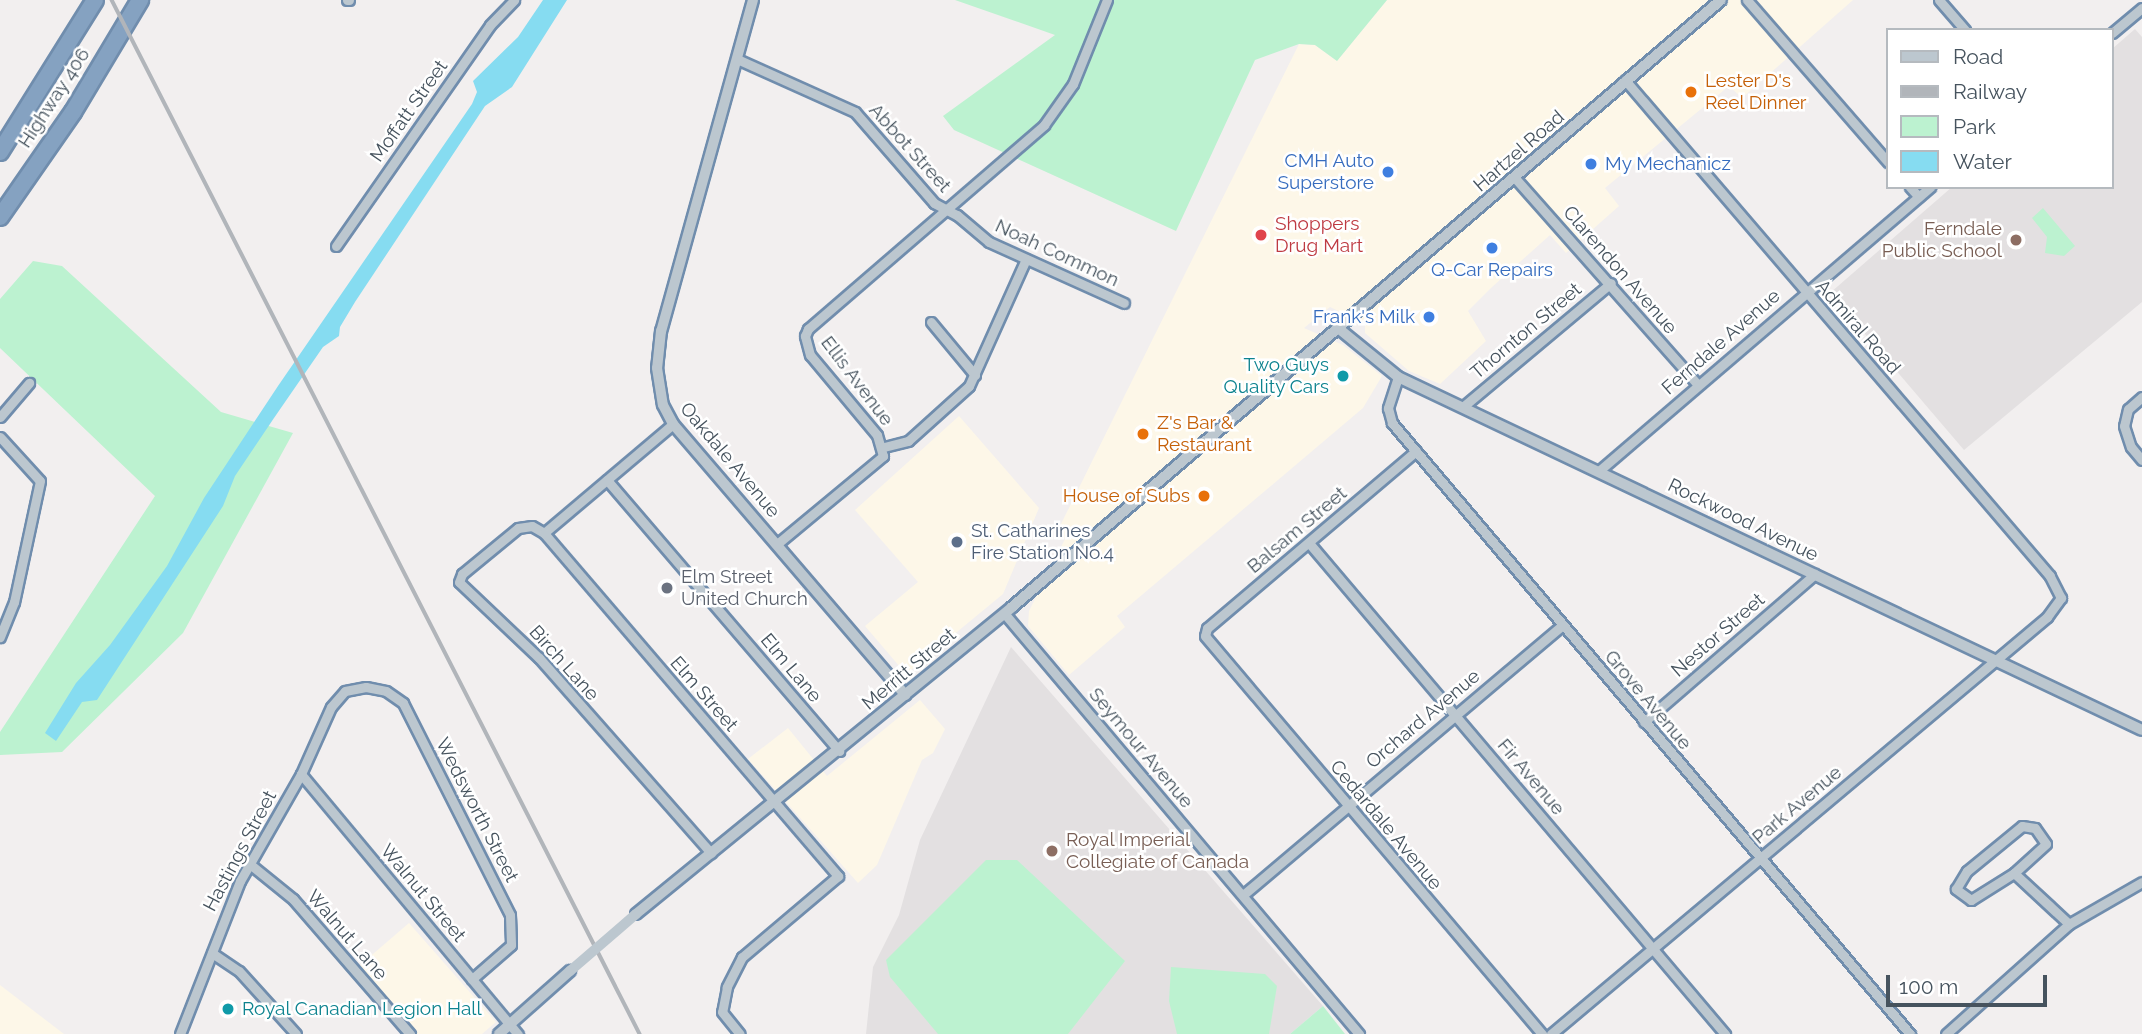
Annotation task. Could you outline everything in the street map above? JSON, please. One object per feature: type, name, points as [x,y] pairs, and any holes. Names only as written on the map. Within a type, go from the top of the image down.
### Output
[{"type":"highway","name":"Highway 406","points":[[0,152],[94,0]]},
{"type":"highway","name":"Highway 406","points":[[0,217],[73,112],[140,0]]},
{"type":"street","name":"Moffatt Street","points":[[336,246],[490,25],[514,0]]},
{"type":"street","name":"Oakdale Avenue","points":[[753,0],[657,350],[661,397],[673,424],[905,695]]},
{"type":"street","points":[[943,209],[1044,125],[1073,84],[1107,0]]},
{"type":"street","name":"Hartzel Road","points":[[1338,328],[1721,0]]},
{"type":"street","points":[[1747,0],[1886,160]]},
{"type":"street","points":[[1939,0],[1963,28]]},
{"type":"street","points":[[2114,31],[2141,10],[2131,0]]},
{"type":"street","name":"Abbot Street","points":[[737,59],[855,113],[943,209]]},
{"type":"street","name":"Admiral Road","points":[[1625,80],[2050,576],[2061,598]]},
{"type":"street","name":"Clarendon Avenue","points":[[1515,178],[1611,283],[1698,386]]},
{"type":"street","points":[[1912,189],[1919,197]]},
{"type":"street","name":"Ferndale Avenue","points":[[1600,470],[1928,189]]},
{"type":"street","name":"Noah Common","points":[[943,209],[989,242],[1124,303]]},
{"type":"street","name":"Ellis Avenue","points":[[777,544],[872,469],[883,456],[884,447],[810,355],[805,336],[819,317],[943,209]]},
{"type":"street","points":[[884,447],[908,441],[969,387],[1026,259]]},
{"type":"street","name":"Thornton Street","points":[[1465,405],[1611,283]]},
{"type":"street","points":[[931,323],[975,375]]},
{"type":"street","name":"Rockwood Avenue","points":[[1338,328],[1398,377],[1465,405],[2142,730]]},
{"type":"street","name":"Merritt Street","points":[[499,1034],[636,914],[839,751],[1338,328]]},
{"type":"street","name":"Grove Avenue","points":[[1398,377],[1388,408],[1392,423],[1910,1034]]},
{"type":"street","points":[[0,417],[29,383]]},
{"type":"street","points":[[2142,397],[2128,409],[2124,426],[2131,447],[2142,460]]},
{"type":"street","points":[[544,533],[673,424]]},
{"type":"street","points":[[0,437],[35,470],[40,481],[14,602],[0,638]]},
{"type":"street","name":"Balsam Street","points":[[1205,636],[1207,628],[1416,451]]},
{"type":"street","name":"Elm Lane","points":[[607,480],[839,751]]},
{"type":"street","name":"Birch Lane","points":[[544,533],[532,526],[518,528],[462,574],[459,582],[540,658],[710,853]]},
{"type":"street","name":"Elm Street","points":[[544,533],[838,876],[742,957],[727,987],[722,1012],[740,1034]]},
{"type":"street","name":"Fir Avenue","points":[[1309,543],[1726,1034]]},
{"type":"street","name":"Nestor Street","points":[[1644,722],[1815,574]]},
{"type":"street","name":"Park Avenue","points":[[1551,1034],[2047,617],[2061,598]]},
{"type":"street","name":"Seymour Avenue","points":[[1004,613],[1359,1034]]},
{"type":"street","name":"Orchard Avenue","points":[[1242,895],[1562,625]]},
{"type":"street","name":"Cedardale Avenue","points":[[1205,636],[1347,807],[1542,1034]]},
{"type":"street","name":"Wedsworth Street","points":[[345,691],[366,687],[386,691],[403,703],[510,915],[511,946],[472,979]]},
{"type":"street","name":"Hastings Street","points":[[180,1034],[251,865],[301,774],[331,707],[345,691]]},
{"type":"street","name":"Walnut Street","points":[[301,774],[518,1034]]},
{"type":"street","points":[[2022,826],[2035,828],[2046,844],[2014,873],[1971,900],[1956,889],[1967,871],[2022,826]]},
{"type":"street","name":"Walnut Lane","points":[[251,865],[293,900],[410,1034]]},
{"type":"street","points":[[2014,873],[2069,924]]},
{"type":"street","points":[[1946,1034],[2069,924],[2142,882]]},
{"type":"street","points":[[212,953],[239,971],[296,1034]]},
{"type":"shaded area","points":[[1387,0],[1853,0],[1742,98],[1729,86],[1605,188],[1619,206],[1566,253],[1550,235],[1491,288],[1468,311],[1486,341],[1440,384],[1409,371],[1365,333],[1365,324],[1330,307],[1304,328],[1343,345],[1382,376],[1363,408],[1117,616],[1125,627],[1069,675],[1028,626],[1029,611],[1065,539],[1058,530],[1299,44],[1315,45],[1337,61]]},
{"type":"shaded area","name":"Ferndale Public School","points":[[2135,29],[2142,37],[2142,302],[1964,450],[1830,293],[1950,189],[2114,189],[2114,47]]},
{"type":"shaded area","points":[[959,416],[1039,508],[1003,594],[906,674],[865,626],[918,582],[855,510]]},
{"type":"shaded area","name":"Royal Imperial Collegiate of Canada","points":[[1011,647],[1323,1006],[1290,1034],[866,1034],[873,967],[899,915],[920,840]]},
{"type":"shaded area","points":[[920,700],[945,729],[933,753],[922,760],[877,865],[858,883],[748,759],[788,728],[827,776]]},
{"type":"shaded area","points":[[409,923],[496,1022],[482,1034],[416,1034],[359,966]]},
{"type":"shaded area","points":[[0,985],[64,1034],[0,1034]]},
{"type":"green space","points":[[955,0],[1387,0],[1337,61],[1315,45],[1299,44],[1255,60],[1176,231],[954,130],[943,116],[1055,35]]},
{"type":"green space","points":[[2043,208],[2075,246],[2064,256],[2045,253],[2047,237],[2032,218]]},
{"type":"green space","points":[[33,261],[62,266],[221,412],[293,433],[183,633],[62,752],[0,755],[0,732],[155,496],[0,348],[0,299]]},
{"type":"green space","points":[[986,860],[1017,860],[1125,961],[1068,1034],[938,1034],[890,977],[886,960]]},
{"type":"green space","points":[[1171,967],[1265,974],[1277,986],[1269,1034],[1177,1034],[1169,1001]]},
{"type":"green space","points":[[1323,1006],[1345,1034],[1290,1034]]},
{"type":"water","points":[[543,0],[567,0],[512,87],[485,106],[355,302],[340,327],[339,336],[323,347],[235,476],[223,506],[97,700],[82,702],[56,741],[45,733],[76,683],[110,645],[167,566],[204,498],[472,104],[477,92],[473,81],[518,37]]},
{"type":"railway","points":[[112,0],[640,1034]]},
{"type":"place","name":"Lester D's Reel Dinner","points":[[1691,92]]},
{"type":"place","name":"My Mechanicz","points":[[1591,164]]},
{"type":"place","name":"CMH Auto Superstore","points":[[1388,172]]},
{"type":"place","name":"Shoppers Drug Mart","points":[[1261,235]]},
{"type":"place","name":"Ferndale Public School","points":[[2016,240]]},
{"type":"place","name":"Q-Car Repairs","points":[[1492,248]]},
{"type":"place","name":"Frank's Milk","points":[[1429,317]]},
{"type":"place","name":"Two Guys Quality Cars","points":[[1343,376]]},
{"type":"place","name":"Z's Bar & Restaurant","points":[[1143,434]]},
{"type":"place","name":"House of Subs","points":[[1204,496]]},
{"type":"place","name":"St. Catharines Fire Station No.4","points":[[957,542]]},
{"type":"place","name":"Elm Street United Church","points":[[667,588]]},
{"type":"place","name":"Royal Imperial Collegiate of Canada","points":[[1052,851]]},
{"type":"place","name":"Royal Canadian Legion Hall","points":[[228,1009]]}]
